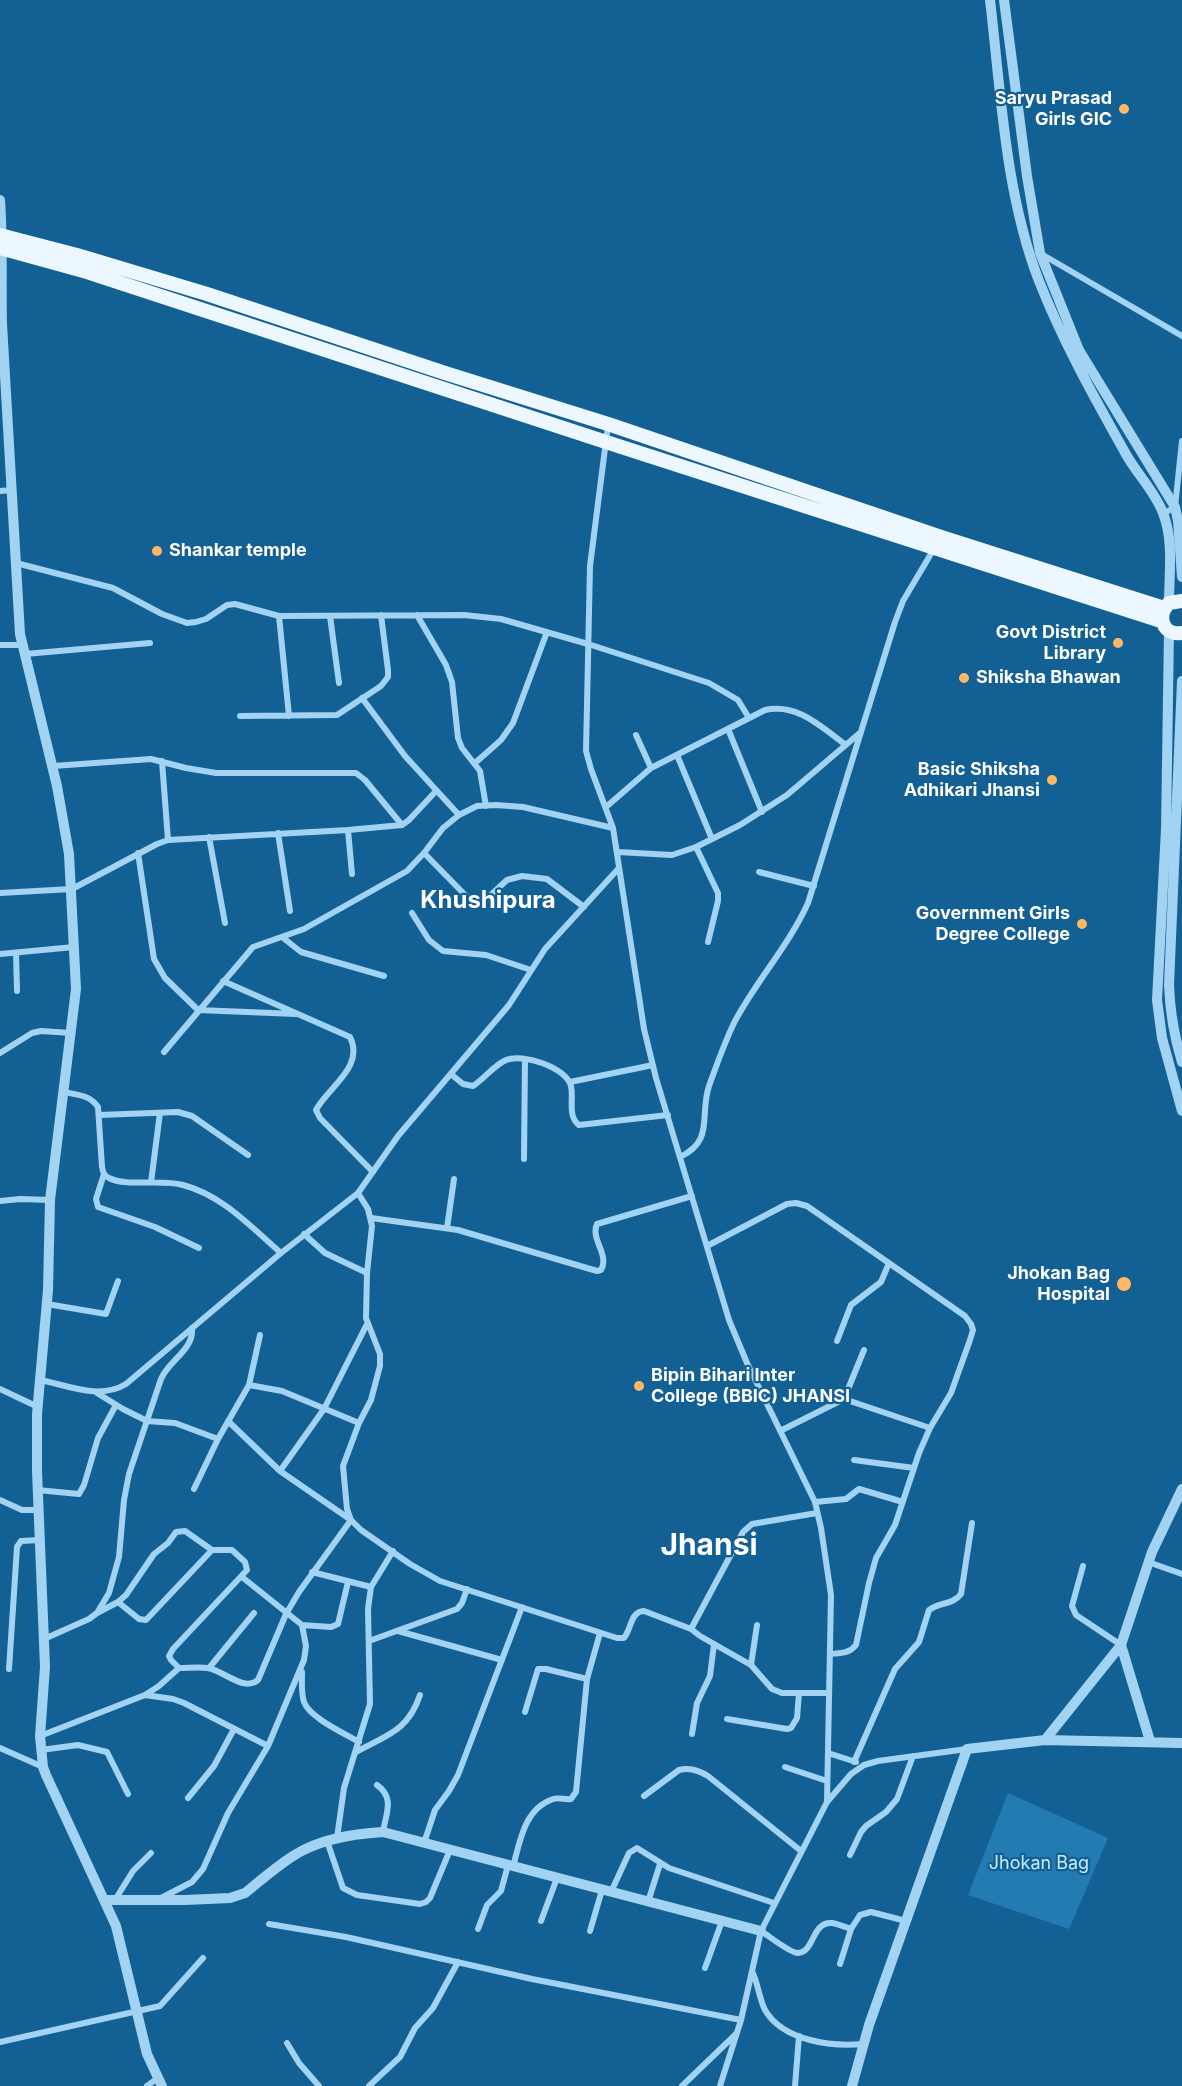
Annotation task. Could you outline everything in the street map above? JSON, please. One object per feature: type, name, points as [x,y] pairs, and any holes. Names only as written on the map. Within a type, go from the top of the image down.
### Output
[{"type":"main road","points":[[1,241],[77,255],[207,294],[608,424],[1171,616]]},
{"type":"main road","points":[[1,241],[87,272],[606,442],[935,547],[1171,616]]},
{"type":"street","points":[[990,0],[1006,140],[1020,221],[1028,249],[1057,325],[1127,456],[1156,499],[1163,514],[1170,549],[1171,616],[1166,829],[1157,1000],[1162,1038],[1182,1111]]},
{"type":"street","points":[[1004,0],[1027,176],[1041,253],[1079,350],[1175,507]]},
{"type":"street","points":[[0,200],[2,356],[20,634],[53,766],[69,854],[76,989],[50,1200],[47,1304],[38,1407],[38,1510],[45,1667],[41,1750],[43,1767],[110,1900],[147,2054],[160,2082],[147,2086]]},
{"type":"street","points":[[1028,249],[1041,253],[1182,336]]},
{"type":"street","points":[[608,424],[591,566],[586,751],[613,828],[644,1029],[653,1065],[729,1320],[747,1363],[815,1502],[821,1528],[831,1595],[827,1802]]},
{"type":"street","points":[[1182,441],[1175,507],[1182,577]]},
{"type":"street","points":[[0,491],[12,490]]},
{"type":"street","points":[[1163,514],[1175,507]]},
{"type":"street","points":[[680,1157],[692,1151],[700,1142],[709,1086],[730,1033],[743,1009],[794,933],[808,903],[903,601],[935,547]]},
{"type":"street","points":[[16,563],[107,586],[125,593],[172,619],[187,622],[206,619],[227,605],[235,604],[279,616],[484,616],[588,644],[709,682],[738,700],[749,718]]},
{"type":"street","points":[[240,716],[337,715],[381,686],[388,677],[381,615]]},
{"type":"street","points":[[417,615],[446,665],[452,682],[458,738],[483,779],[486,806]]},
{"type":"street","points":[[279,616],[289,716]]},
{"type":"street","points":[[330,616],[339,683]]},
{"type":"street","points":[[475,763],[501,740],[513,723],[547,632]]},
{"type":"street","points":[[0,645],[24,649],[150,643]]},
{"type":"street","points":[[1182,681],[1169,985],[1170,1012],[1182,1062]]},
{"type":"street","points":[[362,698],[405,756],[459,816]]},
{"type":"street","points":[[606,807],[651,768],[765,710],[777,707],[800,712],[846,745]]},
{"type":"street","points":[[728,729],[762,812]]},
{"type":"street","points":[[618,852],[672,855],[696,847],[762,812],[787,795],[862,731]]},
{"type":"street","points":[[636,735],[651,768]]},
{"type":"street","points":[[676,755],[712,839]]},
{"type":"street","points":[[53,766],[135,760],[162,761],[216,773],[356,773],[365,780],[402,825]]},
{"type":"street","points":[[162,761],[168,840]]},
{"type":"street","points":[[0,893],[72,889],[168,840],[402,825],[410,820],[436,791]]},
{"type":"street","points":[[164,1052],[253,947],[304,929],[407,871],[443,828],[477,806],[524,807],[613,828]]},
{"type":"street","points":[[348,830],[352,874]]},
{"type":"street","points":[[278,833],[290,910]]},
{"type":"street","points":[[209,837],[225,923]]},
{"type":"street","points":[[696,847],[718,893],[708,942]]},
{"type":"street","points":[[424,853],[470,900],[476,903],[485,902],[507,880],[522,876],[547,879],[584,907]]},
{"type":"street","points":[[138,854],[154,959],[157,968],[165,978],[198,1010],[299,1014]]},
{"type":"street","points":[[41,1380],[96,1392],[116,1390],[304,1234],[358,1193],[398,1136],[509,1005],[545,949],[619,868]]},
{"type":"street","points":[[759,872],[813,886]]},
{"type":"street","points":[[412,913],[429,940],[443,951],[486,955],[531,970]]},
{"type":"street","points":[[282,937],[301,952],[384,976]]},
{"type":"street","points":[[0,954],[74,948]]},
{"type":"street","points":[[16,953],[17,991]]},
{"type":"street","points":[[223,981],[346,1034],[353,1043],[354,1057],[350,1067],[316,1110],[320,1118],[373,1172]]},
{"type":"street","points":[[0,1053],[32,1033],[41,1031],[71,1033]]},
{"type":"street","points":[[452,1075],[463,1084],[472,1086],[502,1062],[513,1058],[525,1059],[563,1073],[570,1082],[572,1116],[579,1125],[668,1115]]},
{"type":"street","points":[[524,1159],[525,1059]]},
{"type":"street","points":[[570,1082],[653,1065]]},
{"type":"street","points":[[64,1092],[86,1096],[94,1100],[98,1107],[102,1167],[109,1179],[183,1185],[206,1193],[227,1206],[281,1253]]},
{"type":"street","points":[[99,1115],[178,1112],[192,1116],[248,1155]]},
{"type":"street","points":[[150,1182],[160,1113]]},
{"type":"street","points":[[104,1174],[96,1199],[98,1207],[155,1227],[199,1248]]},
{"type":"street","points":[[447,1228],[454,1179]]},
{"type":"street","points":[[351,1520],[347,1509],[343,1466],[359,1423],[371,1400],[380,1366],[377,1344],[367,1324],[367,1273],[371,1218],[358,1193]]},
{"type":"street","points":[[371,1218],[447,1228],[597,1271],[601,1270],[604,1262],[595,1233],[597,1224],[693,1196]]},
{"type":"street","points":[[0,1201],[50,1200]]},
{"type":"street","points":[[707,1246],[787,1204],[796,1203],[807,1206],[965,1316],[973,1330],[956,1381],[930,1428],[895,1525],[876,1558],[856,1645],[846,1653],[830,1654]]},
{"type":"street","points":[[304,1234],[326,1253],[367,1273]]},
{"type":"street","points":[[837,1341],[851,1305],[881,1282],[889,1263]]},
{"type":"street","points":[[47,1304],[106,1314],[118,1281]]},
{"type":"street","points":[[280,1471],[324,1409],[367,1324]]},
{"type":"street","points":[[97,1613],[109,1593],[119,1557],[124,1500],[129,1474],[155,1394],[166,1368],[189,1346],[193,1336],[192,1328]]},
{"type":"street","points":[[194,1489],[218,1439],[249,1385],[260,1335]]},
{"type":"street","points":[[780,1431],[844,1399],[864,1350]]},
{"type":"street","points":[[249,1385],[282,1391],[359,1423]]},
{"type":"street","points":[[0,1389],[38,1407]]},
{"type":"street","points":[[96,1392],[147,1421],[175,1423],[218,1439]]},
{"type":"street","points":[[844,1399],[930,1428]]},
{"type":"street","points":[[38,1490],[79,1494],[84,1485],[98,1438],[116,1405]]},
{"type":"street","points":[[228,1421],[280,1471],[420,1571],[440,1581],[617,1638],[624,1638],[628,1633],[633,1616],[638,1611],[644,1611],[691,1629],[751,1665],[772,1689],[782,1693],[829,1693]]},
{"type":"street","points":[[854,1460],[914,1468]]},
{"type":"street","points":[[1045,1740],[1120,1645],[1148,1562],[1182,1489]]},
{"type":"street","points":[[815,1502],[846,1499],[859,1490],[903,1502]]},
{"type":"street","points":[[0,1500],[22,1510],[38,1510]]},
{"type":"street","points":[[691,1629],[743,1532],[752,1524],[817,1513]]},
{"type":"street","points":[[40,1736],[145,1695],[179,1668],[209,1668],[247,1684],[254,1684],[258,1680],[286,1614],[312,1572],[351,1520]]},
{"type":"street","points":[[854,1762],[895,1669],[919,1642],[928,1610],[953,1601],[961,1594],[972,1523]]},
{"type":"street","points":[[44,1640],[89,1619],[118,1602],[132,1587],[154,1554],[168,1543],[176,1532],[185,1532],[212,1550],[232,1550],[247,1566],[247,1570],[173,1648],[169,1656],[179,1668]]},
{"type":"street","points":[[9,1669],[17,1547],[21,1541],[40,1540]]},
{"type":"street","points":[[118,1602],[139,1619],[147,1620],[212,1550]]},
{"type":"street","points":[[393,1551],[371,1587],[368,1610],[370,1704],[344,1788],[332,1840],[344,1888],[357,1895],[420,1904],[430,1898],[450,1850]]},
{"type":"street","points":[[1148,1562],[1182,1574]]},
{"type":"street","points":[[1083,1566],[1072,1606],[1077,1615],[1120,1645],[1150,1742]]},
{"type":"street","points":[[312,1572],[371,1587]]},
{"type":"street","points":[[242,1577],[302,1625],[331,1627],[338,1624],[348,1582]]},
{"type":"street","points":[[369,1641],[457,1609],[467,1589]]},
{"type":"street","points":[[424,1843],[435,1810],[458,1775],[522,1606]]},
{"type":"street","points":[[209,1668],[254,1613]]},
{"type":"street","points":[[302,1625],[306,1646],[302,1669],[303,1699],[306,1707],[359,1742]]},
{"type":"street","points":[[751,1665],[756,1625]]},
{"type":"street","points":[[397,1631],[502,1660]]},
{"type":"street","points":[[478,1929],[488,1905],[501,1891],[527,1819],[545,1803],[558,1798],[571,1799],[576,1792],[587,1679],[600,1633]]},
{"type":"street","points":[[692,1734],[697,1702],[710,1676],[714,1644]]},
{"type":"street","points":[[158,1899],[192,1882],[198,1876],[228,1813],[268,1746],[302,1669]]},
{"type":"street","points":[[525,1712],[538,1669],[587,1679]]},
{"type":"street","points":[[727,1719],[791,1728],[797,1718],[799,1693]]},
{"type":"street","points":[[145,1695],[184,1703],[268,1746]]},
{"type":"street","points":[[355,1753],[402,1726],[415,1711],[420,1695]]},
{"type":"street","points":[[188,1798],[218,1761],[234,1729]]},
{"type":"street","points":[[720,2086],[741,2020],[761,1931],[827,1802],[851,1774],[864,1765],[878,1761],[1045,1740],[1182,1743]]},
{"type":"street","points":[[41,1750],[78,1745],[107,1752],[128,1794]]},
{"type":"street","points":[[0,1756],[2,1749],[43,1767]]},
{"type":"street","points":[[852,2086],[863,2044],[967,1749]]},
{"type":"street","points":[[828,1753],[864,1765]]},
{"type":"street","points":[[850,1855],[866,1826],[886,1812],[897,1799],[913,1756]]},
{"type":"street","points":[[784,1767],[827,1781]]},
{"type":"street","points":[[644,1796],[679,1770],[686,1768],[697,1770],[708,1776],[801,1851]]},
{"type":"street","points":[[377,1785],[385,1791],[388,1801],[383,1832]]},
{"type":"street","points":[[110,1900],[185,1900],[237,1896],[245,1893],[294,1855],[332,1840],[383,1832],[761,1931],[798,1953],[804,1951],[819,1928],[825,1924],[831,1923],[851,1929]]},
{"type":"street","points":[[590,1931],[607,1891],[633,1849],[641,1850],[660,1864],[774,1903]]},
{"type":"street","points":[[110,1900],[151,1853]]},
{"type":"street","points":[[648,1902],[660,1864]]},
{"type":"street","points":[[542,1921],[556,1878]]},
{"type":"street","points":[[840,1964],[855,1920],[865,1913],[871,1912],[906,1921]]},
{"type":"street","points":[[705,1968],[722,1921]]},
{"type":"street","points":[[269,1924],[346,1937],[741,2020]]},
{"type":"street","points":[[0,2042],[160,2006],[203,1958]]},
{"type":"street","points":[[369,2086],[400,2057],[415,2028],[433,2008],[458,1962]]},
{"type":"street","points":[[752,1971],[767,2013],[776,2022],[799,2036],[829,2045],[863,2044]]},
{"type":"street","points":[[682,2086],[736,2034]]},
{"type":"street","points":[[795,2086],[799,2036]]},
{"type":"street","points":[[287,2043],[299,2063],[319,2086]]},
{"type":"green space","name":"Jhokan Bag","points":[[1008,1793],[1108,1838],[1069,1929],[968,1895]]},
{"type":"place","name":"Saryu Prasad Girls GIC","points":[[1124,109]]},
{"type":"place","name":"Shankar temple","points":[[157,551]]},
{"type":"place","name":"Govt District Library","points":[[1118,643]]},
{"type":"place","name":"Shiksha Bhawan","points":[[964,678]]},
{"type":"place","name":"Basic Shiksha Adhikari Jhansi","points":[[1052,780]]},
{"type":"place","name":"Government Girls Degree College","points":[[1082,924]]},
{"type":"place","name":"Jhokan Bag Hospital","points":[[1124,1284]]},
{"type":"place","name":"Bipin Bihari Inter College (BBIC) JHANSI","points":[[639,1386]]},
{"type":"district","name":"Khushipura","points":[[488,901]]},
{"type":"district","name":"Jhansi","points":[[709,1546]]}]
